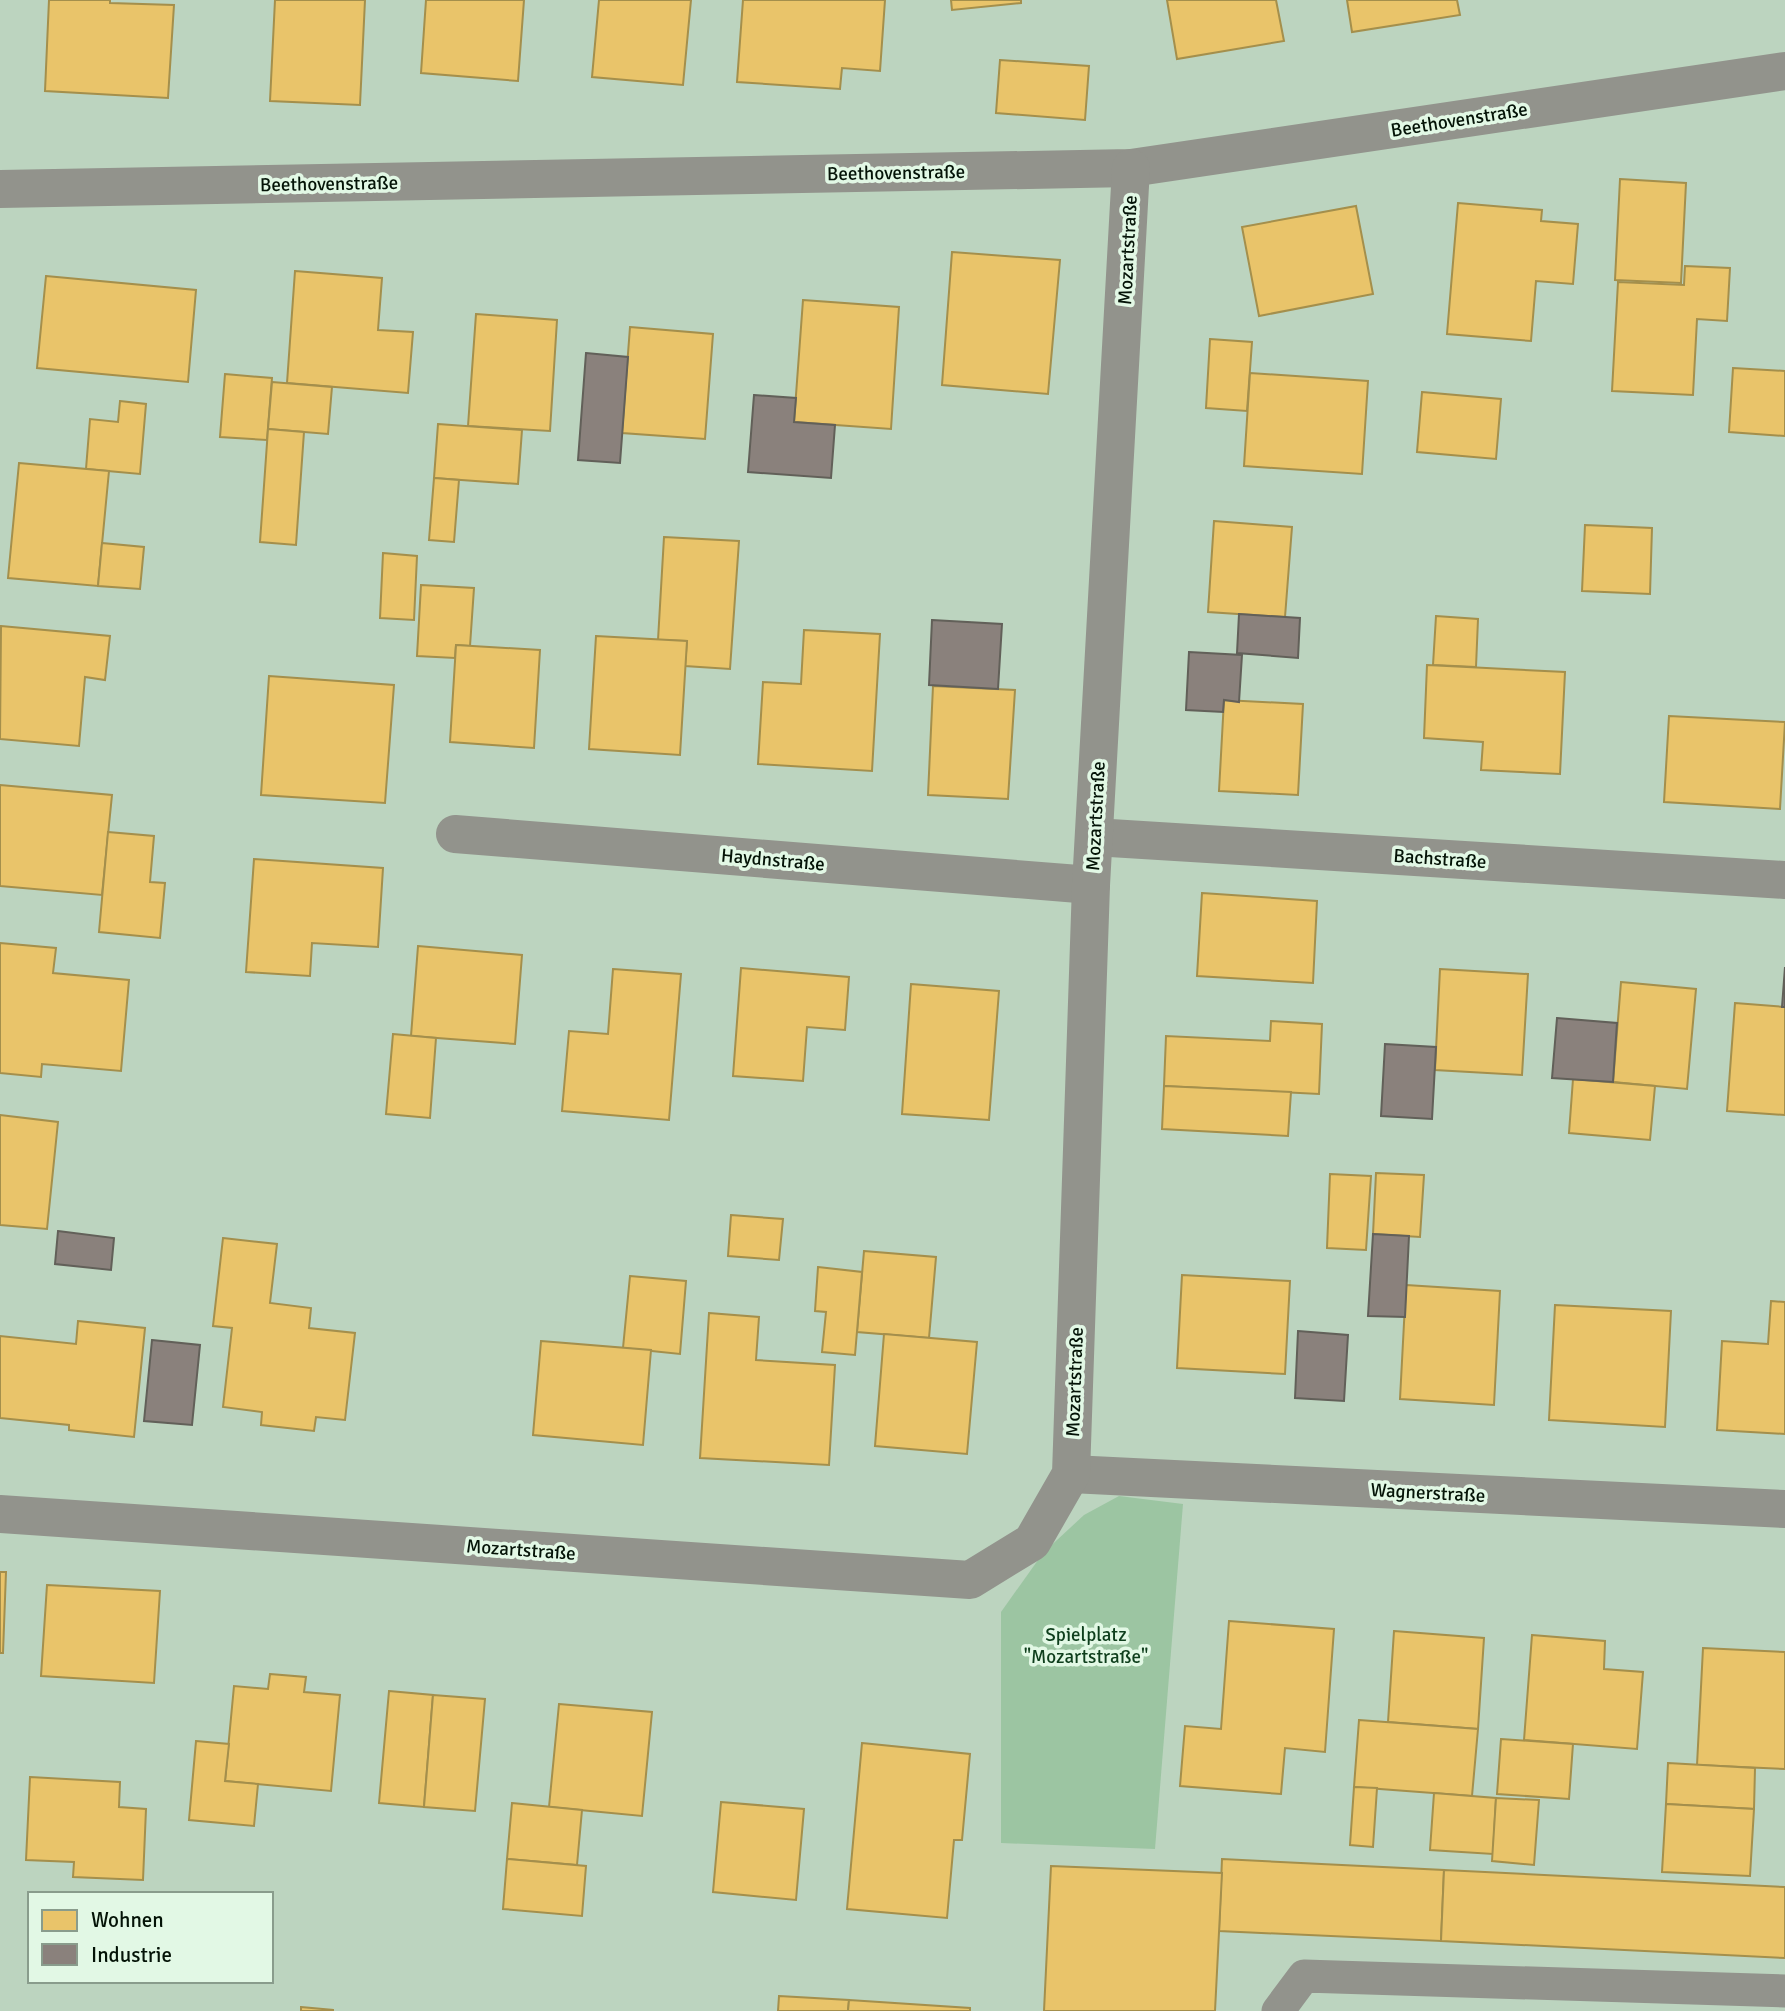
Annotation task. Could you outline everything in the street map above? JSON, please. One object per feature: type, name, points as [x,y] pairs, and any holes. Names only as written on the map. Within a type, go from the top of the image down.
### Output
[{"type":"street","name":"Beethovenstraße","points":[[0,189],[1131,168],[1785,71]]},
{"type":"street","name":"Mozartstraße","points":[[0,1514],[970,1580],[1032,1542],[1071,1474],[1091,885],[1131,168]]},
{"type":"street","name":"Haydnstraße","points":[[455,834],[1091,885]]},
{"type":"street","name":"Bachstraße","points":[[1094,837],[1785,880]]},
{"type":"street","name":"Wagnerstraße","points":[[1071,1474],[1785,1509]]},
{"type":"lane","points":[[1278,2011],[1304,1976],[1785,1990]]},
{"type":"green space","name":"Spielplatz \"Mozartstraße\"","points":[[1119,1496],[1183,1504],[1155,1849],[1001,1843],[1001,1612],[1043,1553],[1084,1515]]},
{"type":"building: Wohnen","points":[[49,0],[110,0],[110,3],[174,5],[168,98],[45,91]]},
{"type":"building: Wohnen","points":[[275,0],[365,0],[360,105],[270,101]]},
{"type":"building: Wohnen","points":[[426,0],[524,0],[518,81],[421,73]]},
{"type":"building: Wohnen","points":[[599,0],[691,0],[683,85],[592,77]]},
{"type":"building: Wohnen","points":[[743,0],[885,0],[880,71],[842,68],[840,89],[737,82]]},
{"type":"building: Wohnen","points":[[951,0],[1021,0],[1021,3],[952,10]]},
{"type":"building: Wohnen","points":[[1167,0],[1276,0],[1284,41],[1177,59]]},
{"type":"building: Wohnen","points":[[1347,0],[1457,0],[1460,15],[1352,32]]},
{"type":"building: Wohnen","points":[[1000,60],[1089,66],[1085,120],[996,113]]},
{"type":"building: Wohnen","points":[[1620,179],[1686,183],[1681,283],[1615,280]]},
{"type":"building: Wohnen","points":[[1458,203],[1542,210],[1541,221],[1578,224],[1573,284],[1536,281],[1531,341],[1447,334]]},
{"type":"building: Wohnen","points":[[1356,206],[1373,294],[1259,316],[1242,227]]},
{"type":"building: Wohnen","points":[[952,252],[1060,260],[1048,394],[942,385]]},
{"type":"building: Wohnen","points":[[1685,266],[1730,268],[1727,321],[1697,319],[1693,395],[1612,391],[1618,282],[1684,285]]},
{"type":"building: Wohnen","points":[[295,271],[382,278],[378,330],[413,332],[408,393],[287,383]]},
{"type":"building: Wohnen","points":[[46,276],[196,290],[188,382],[37,368]]},
{"type":"building: Wohnen","points":[[803,300],[899,307],[891,429],[794,422]]},
{"type":"building: Wohnen","points":[[476,314],[557,320],[550,431],[468,426]]},
{"type":"building: Wohnen","points":[[630,327],[713,334],[705,439],[622,433]]},
{"type":"building: Wohnen","points":[[1210,339],[1252,342],[1247,411],[1206,408]]},
{"type":"building: Wohnen","points":[[1733,368],[1785,371],[1785,436],[1729,432]]},
{"type":"building: Wohnen","points":[[1250,373],[1368,381],[1362,474],[1244,466]]},
{"type":"building: Wohnen","points":[[225,374],[272,378],[267,440],[220,437]]},
{"type":"building: Wohnen","points":[[272,382],[332,387],[328,434],[268,429]]},
{"type":"building: Wohnen","points":[[1422,392],[1501,399],[1496,459],[1417,452]]},
{"type":"building: Wohnen","points":[[120,401],[146,404],[140,474],[86,469],[90,419],[118,422]]},
{"type":"building: Wohnen","points":[[438,424],[522,430],[518,484],[434,478]]},
{"type":"building: Wohnen","points":[[268,429],[304,432],[296,545],[260,542]]},
{"type":"building: Wohnen","points":[[19,463],[109,471],[98,586],[8,578]]},
{"type":"building: Wohnen","points":[[434,478],[459,480],[454,542],[429,540]]},
{"type":"building: Wohnen","points":[[1214,521],[1292,527],[1285,617],[1208,612]]},
{"type":"building: Wohnen","points":[[1585,525],[1652,528],[1650,594],[1582,591]]},
{"type":"building: Wohnen","points":[[664,537],[739,541],[730,669],[685,666],[687,641],[658,640]]},
{"type":"building: Wohnen","points":[[102,543],[144,547],[140,589],[98,586]]},
{"type":"building: Wohnen","points":[[383,553],[417,556],[414,620],[380,618]]},
{"type":"building: Wohnen","points":[[421,585],[474,588],[470,646],[456,645],[455,658],[417,656]]},
{"type":"building: Wohnen","points":[[1436,616],[1478,619],[1476,667],[1433,665]]},
{"type":"building: Wohnen","points":[[1,626],[110,636],[105,680],[85,677],[79,746],[0,739]]},
{"type":"building: Wohnen","points":[[804,630],[880,634],[872,771],[758,764],[763,682],[801,684]]},
{"type":"building: Wohnen","points":[[596,636],[687,641],[680,755],[589,749]]},
{"type":"building: Wohnen","points":[[456,645],[540,650],[534,748],[450,742]]},
{"type":"building: Wohnen","points":[[1427,665],[1565,672],[1560,774],[1481,770],[1483,742],[1424,738]]},
{"type":"building: Wohnen","points":[[269,676],[394,685],[385,803],[261,795]]},
{"type":"building: Wohnen","points":[[933,686],[1015,690],[1008,799],[928,795]]},
{"type":"building: Wohnen","points":[[1224,700],[1303,704],[1298,795],[1219,791]]},
{"type":"building: Wohnen","points":[[1669,716],[1785,722],[1780,809],[1664,802]]},
{"type":"building: Wohnen","points":[[0,785],[112,795],[102,895],[0,886]]},
{"type":"building: Wohnen","points":[[108,832],[154,836],[150,882],[165,883],[160,938],[99,932]]},
{"type":"building: Wohnen","points":[[254,859],[383,868],[378,947],[312,943],[310,976],[246,972]]},
{"type":"building: Wohnen","points":[[1202,893],[1317,901],[1313,983],[1197,976]]},
{"type":"building: Wohnen","points":[[0,943],[56,948],[53,973],[129,980],[121,1071],[42,1064],[41,1077],[0,1073]]},
{"type":"building: Wohnen","points":[[418,946],[522,955],[515,1044],[411,1036]]},
{"type":"building: Wohnen","points":[[741,968],[849,977],[845,1030],[807,1027],[803,1081],[733,1076]]},
{"type":"building: Wohnen","points":[[613,969],[681,974],[669,1120],[562,1111],[569,1031],[608,1034]]},
{"type":"building: Wohnen","points":[[1440,969],[1528,974],[1522,1075],[1435,1070]]},
{"type":"building: Wohnen","points":[[1621,982],[1696,989],[1687,1089],[1613,1082]]},
{"type":"building: Wohnen","points":[[911,984],[999,991],[989,1120],[902,1114]]},
{"type":"building: Wohnen","points":[[1735,1003],[1785,1007],[1785,1115],[1727,1111]]},
{"type":"building: Wohnen","points":[[1271,1021],[1322,1024],[1319,1094],[1164,1086],[1166,1036],[1270,1041]]},
{"type":"building: Wohnen","points":[[393,1034],[436,1038],[430,1118],[386,1114]]},
{"type":"building: Wohnen","points":[[1573,1079],[1655,1086],[1650,1140],[1569,1133]]},
{"type":"building: Wohnen","points":[[1164,1086],[1291,1092],[1288,1136],[1162,1129]]},
{"type":"building: Wohnen","points":[[0,1115],[58,1122],[47,1229],[0,1225]]},
{"type":"building: Wohnen","points":[[1376,1173],[1424,1175],[1420,1237],[1373,1234]]},
{"type":"building: Wohnen","points":[[1330,1174],[1371,1176],[1366,1250],[1327,1248]]},
{"type":"building: Wohnen","points":[[731,1215],[783,1219],[779,1260],[728,1256]]},
{"type":"building: Wohnen","points":[[223,1238],[277,1244],[270,1303],[311,1308],[309,1328],[355,1333],[345,1420],[316,1417],[314,1431],[261,1425],[262,1412],[223,1407],[232,1328],[213,1326]]},
{"type":"building: Wohnen","points":[[864,1251],[936,1257],[929,1338],[857,1332]]},
{"type":"building: Wohnen","points":[[818,1267],[862,1272],[855,1355],[822,1352],[826,1312],[815,1311]]},
{"type":"building: Wohnen","points":[[1182,1275],[1290,1281],[1285,1374],[1177,1368]]},
{"type":"building: Wohnen","points":[[630,1276],[686,1281],[680,1354],[623,1348]]},
{"type":"building: Wohnen","points":[[1406,1285],[1500,1291],[1494,1405],[1400,1399]]},
{"type":"building: Wohnen","points":[[1771,1301],[1785,1302],[1785,1434],[1717,1430],[1722,1341],[1768,1344]]},
{"type":"building: Wohnen","points":[[1555,1305],[1671,1311],[1665,1427],[1549,1420]]},
{"type":"building: Wohnen","points":[[709,1313],[759,1317],[756,1360],[835,1365],[829,1465],[700,1458]]},
{"type":"building: Wohnen","points":[[78,1321],[145,1328],[134,1437],[69,1430],[69,1425],[0,1418],[0,1336],[76,1344]]},
{"type":"building: Wohnen","points":[[884,1334],[977,1342],[967,1454],[875,1446]]},
{"type":"building: Wohnen","points":[[541,1341],[651,1350],[643,1445],[533,1435]]},
{"type":"building: Wohnen","points":[[0,1572],[6,1572],[3,1653],[0,1653]]},
{"type":"building: Wohnen","points":[[47,1585],[160,1591],[154,1683],[41,1676]]},
{"type":"building: Wohnen","points":[[1229,1621],[1334,1629],[1325,1752],[1285,1748],[1281,1794],[1180,1786],[1185,1726],[1221,1729]]},
{"type":"building: Wohnen","points":[[1394,1631],[1484,1638],[1478,1729],[1388,1722]]},
{"type":"building: Wohnen","points":[[1532,1635],[1605,1641],[1604,1669],[1643,1672],[1637,1749],[1524,1740]]},
{"type":"building: Wohnen","points":[[1703,1648],[1785,1652],[1785,1769],[1697,1765]]},
{"type":"building: Wohnen","points":[[270,1674],[306,1677],[304,1692],[340,1695],[331,1791],[225,1781],[234,1686],[268,1689]]},
{"type":"building: Wohnen","points":[[389,1691],[433,1695],[424,1807],[379,1803]]},
{"type":"building: Wohnen","points":[[433,1695],[485,1699],[475,1811],[424,1807]]},
{"type":"building: Wohnen","points":[[559,1704],[652,1712],[642,1816],[549,1807]]},
{"type":"building: Wohnen","points":[[1359,1720],[1478,1729],[1472,1796],[1354,1787]]},
{"type":"building: Wohnen","points":[[1501,1739],[1573,1744],[1569,1799],[1497,1794]]},
{"type":"building: Wohnen","points":[[196,1741],[229,1744],[225,1781],[258,1784],[254,1826],[189,1820]]},
{"type":"building: Wohnen","points":[[862,1743],[970,1754],[962,1840],[954,1840],[947,1918],[847,1909]]},
{"type":"building: Wohnen","points":[[1668,1763],[1755,1768],[1754,1809],[1666,1804]]},
{"type":"building: Wohnen","points":[[30,1777],[120,1782],[119,1807],[146,1809],[143,1880],[73,1877],[74,1862],[26,1860]]},
{"type":"building: Wohnen","points":[[1354,1787],[1377,1788],[1373,1847],[1350,1845]]},
{"type":"building: Wohnen","points":[[1434,1793],[1496,1798],[1493,1854],[1430,1850]]},
{"type":"building: Wohnen","points":[[1496,1798],[1539,1800],[1534,1865],[1492,1861]]},
{"type":"building: Wohnen","points":[[721,1802],[804,1809],[796,1900],[713,1892]]},
{"type":"building: Wohnen","points":[[512,1803],[582,1810],[577,1865],[507,1859]]},
{"type":"building: Wohnen","points":[[1666,1804],[1754,1809],[1750,1876],[1662,1872]]},
{"type":"building: Wohnen","points":[[507,1859],[586,1866],[582,1916],[503,1909]]},
{"type":"building: Wohnen","points":[[1222,1859],[1444,1870],[1441,1941],[1219,1931]]},
{"type":"building: Wohnen","points":[[1051,1866],[1222,1873],[1215,2011],[1044,2011]]},
{"type":"building: Wohnen","points":[[1444,1870],[1785,1887],[1785,1958],[1441,1941]]},
{"type":"building: Wohnen","points":[[779,1996],[849,2000],[848,2011],[778,2011]]},
{"type":"building: Wohnen","points":[[849,2000],[970,2008],[970,2011],[848,2011]]},
{"type":"building: Wohnen","points":[[301,2007],[333,2010],[333,2011],[301,2011]]},
{"type":"building: Industrie","points":[[586,353],[628,357],[620,463],[578,460]]},
{"type":"building: Industrie","points":[[754,395],[796,398],[794,422],[835,425],[831,478],[748,472]]},
{"type":"building: Industrie","points":[[1239,614],[1300,618],[1298,658],[1237,653]]},
{"type":"building: Industrie","points":[[932,620],[1002,624],[998,689],[929,685]]},
{"type":"building: Industrie","points":[[1189,652],[1242,655],[1239,702],[1224,700],[1223,712],[1186,710]]},
{"type":"building: Industrie","points":[[1785,967],[1785,1007],[1782,1007]]},
{"type":"building: Industrie","points":[[1557,1018],[1617,1023],[1613,1082],[1552,1078]]},
{"type":"building: Industrie","points":[[1385,1044],[1436,1047],[1432,1119],[1381,1116]]},
{"type":"building: Industrie","points":[[58,1231],[114,1238],[111,1270],[55,1264]]},
{"type":"building: Industrie","points":[[1373,1234],[1409,1236],[1405,1317],[1368,1316]]},
{"type":"building: Industrie","points":[[1298,1331],[1348,1335],[1344,1401],[1295,1398]]},
{"type":"building: Industrie","points":[[152,1340],[200,1345],[192,1425],[144,1421]]}]
